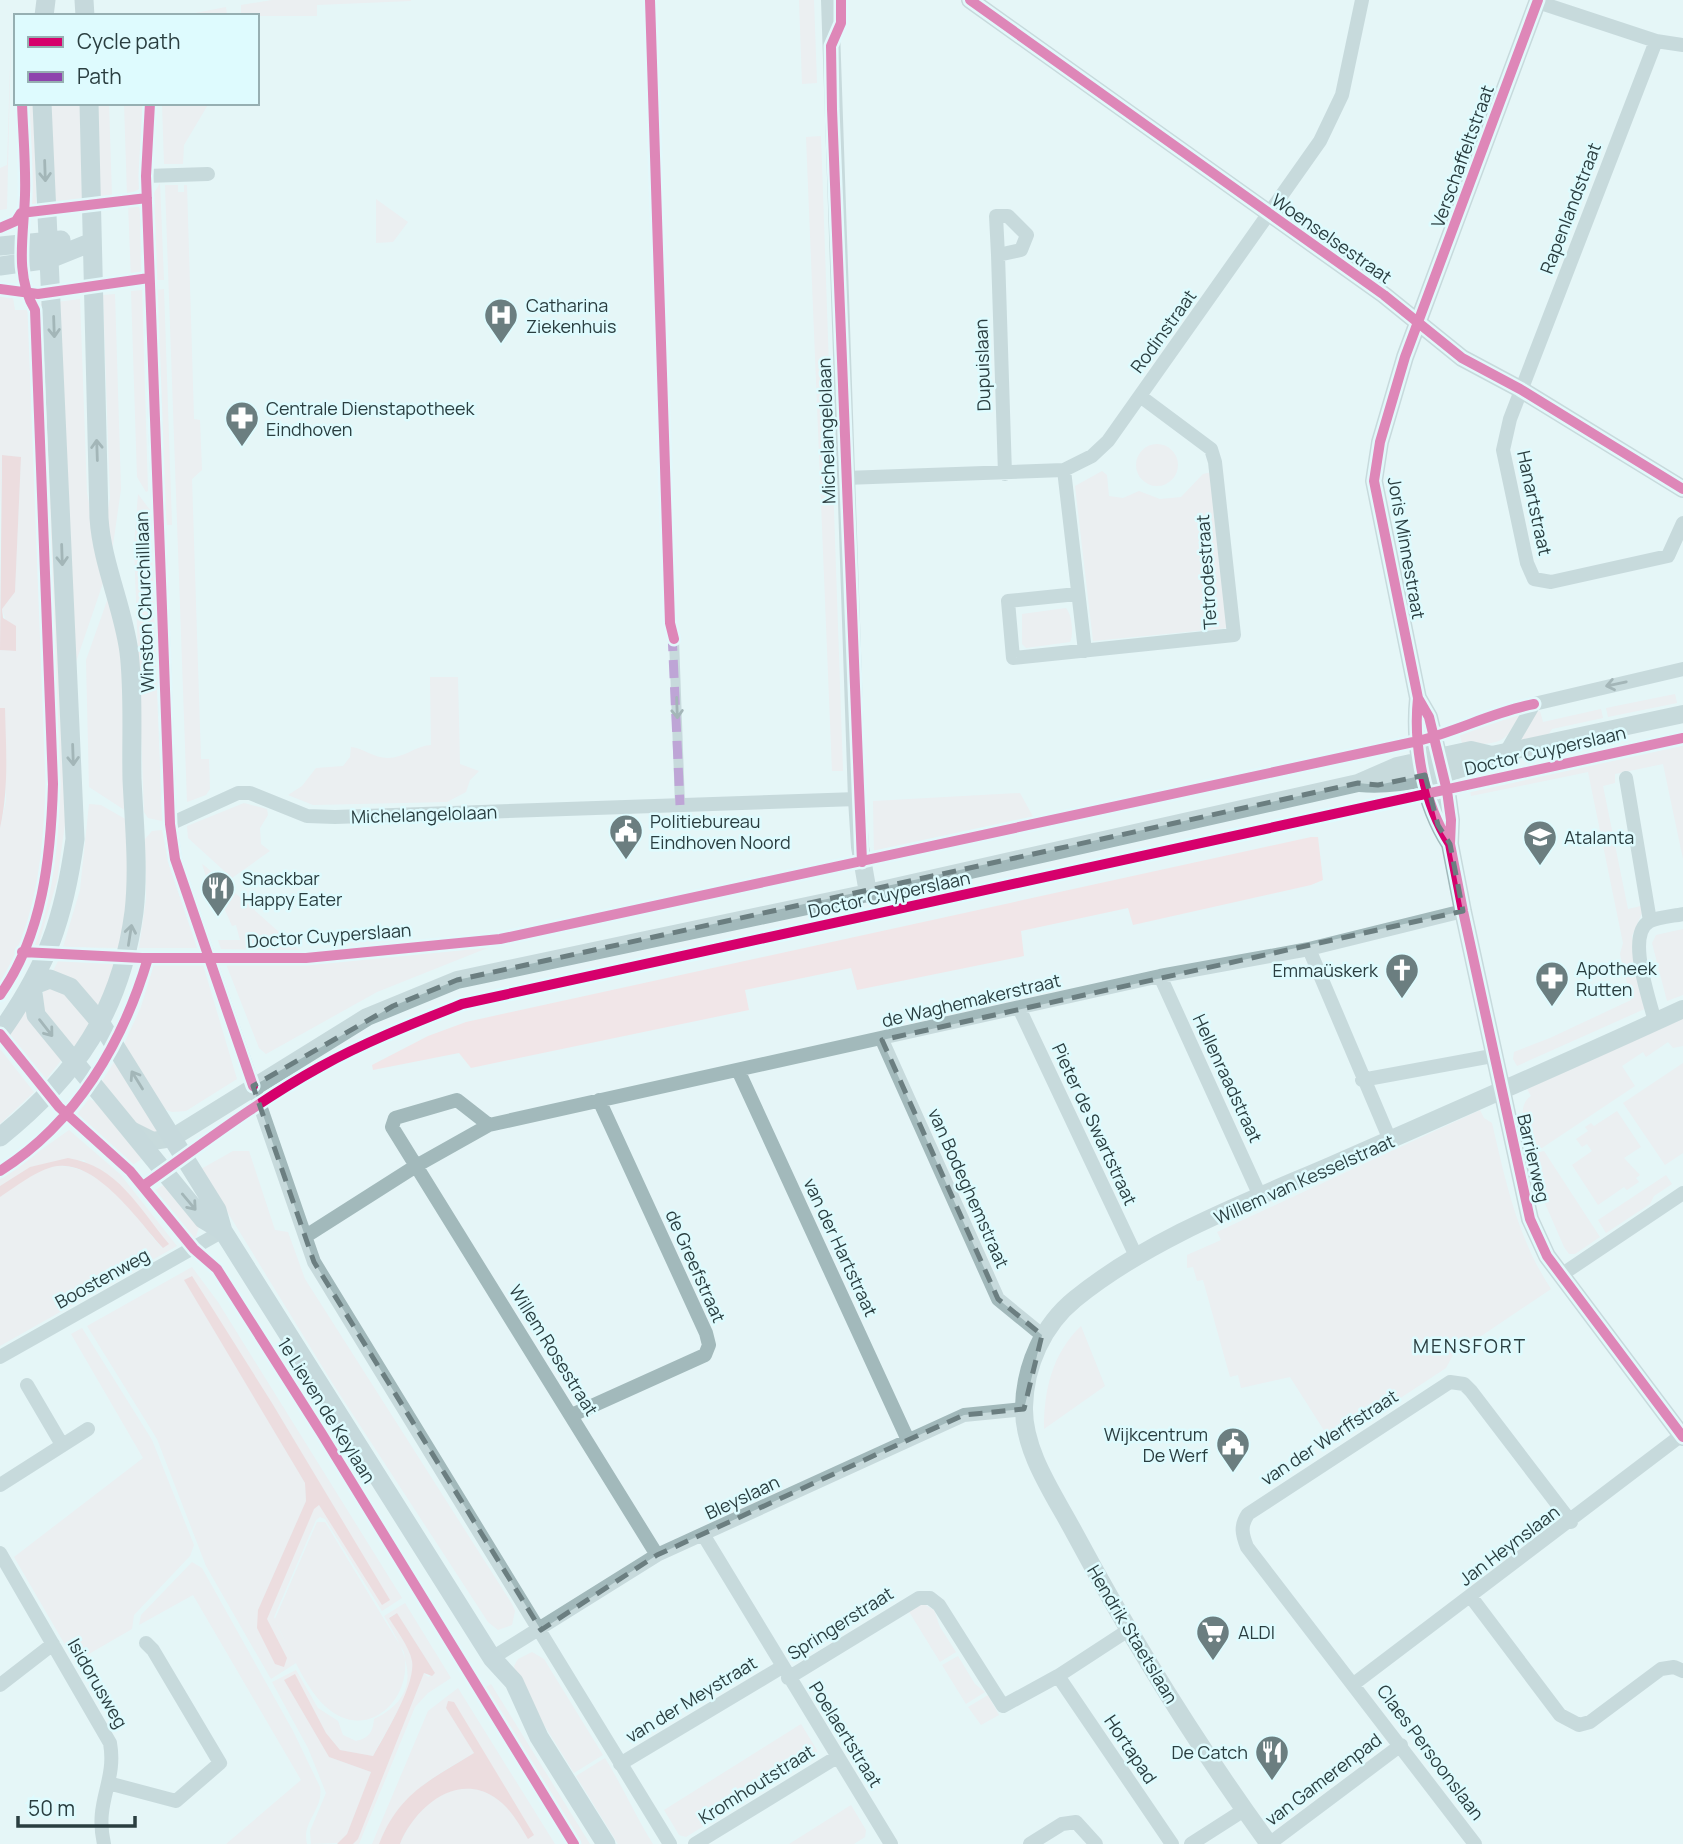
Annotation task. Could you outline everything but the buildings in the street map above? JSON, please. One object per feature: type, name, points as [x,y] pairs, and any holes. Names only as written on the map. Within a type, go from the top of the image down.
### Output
[{"type":"main road","points":[[0,1033],[32,986],[54,937],[68,889],[75,839],[42,105]]},
{"type":"main road","name":"Winston Churchilllaan","points":[[0,1137],[49,1096],[75,1063],[100,1022],[126,957],[134,910],[129,652],[100,537],[89,105]]},
{"type":"main road","points":[[0,246],[49,239],[92,242]]},
{"type":"main road","points":[[0,266],[50,259],[92,242]]},
{"type":"main road","name":"1e Lieven de Keylaan","points":[[223,1231],[203,1219],[36,1015],[32,986],[40,980],[59,981],[80,996],[100,1022],[217,1210],[223,1231],[492,1658],[502,1689],[539,1737],[606,1844]]},
{"type":"street","points":[[650,0],[670,623],[674,639],[680,805]]},
{"type":"street","name":"Michelangelolaan","points":[[830,0],[857,799],[860,847],[868,893]]},
{"type":"street","name":"Woenselsestraat","points":[[970,0],[1384,295],[1462,358],[1520,389],[1683,489]]},
{"type":"street","name":"Rodinstraat","points":[[845,478],[1064,470],[1092,456],[1108,441],[1320,141],[1342,95],[1362,0]]},
{"type":"street","points":[[1538,1],[1656,41],[1683,45]]},
{"type":"street","name":"Verschaffeltstraat","points":[[1418,324],[1538,1]]},
{"type":"street","name":"Rapenlandstraat","points":[[1520,389],[1656,41]]},
{"type":"street","name":"Winston Churchilllaan","points":[[208,174],[146,176],[170,824],[175,859],[253,1086]]},
{"type":"street","name":"Dupuislaan","points":[[998,255],[1005,474]]},
{"type":"street","name":"Joris Minnestraat","points":[[1418,324],[1405,357],[1381,442],[1374,481],[1418,698],[1416,724],[1432,766]]},
{"type":"street","name":"Hanartstraat","points":[[1520,389],[1503,450],[1527,563],[1534,579],[1551,582],[1668,556],[1683,523]]},
{"type":"street","name":"Tetrodestraat","points":[[1077,594],[1008,601],[1013,658],[1234,635],[1216,462],[1210,449],[1140,396]]},
{"type":"street","points":[[1064,470],[1084,651]]},
{"type":"street","name":"Doctor Cuyperslaan","points":[[1499,754],[1534,704],[1683,669]]},
{"type":"street","name":"Doctor Cuyperslaan","points":[[172,1138],[367,1017],[457,980],[868,893],[1358,783],[1397,766],[1475,765],[1499,754],[1683,714]]},
{"type":"street","name":"Barrierweg","points":[[1432,766],[1438,825],[1450,844],[1492,1056],[1530,1219],[1547,1256],[1683,1435]]},
{"type":"street","points":[[1626,778],[1650,921]]},
{"type":"street","name":"Michelangelolaan","points":[[170,824],[238,793],[250,793],[307,816],[335,817],[857,799]]},
{"type":"street","name":"de Waghemakerstraat","points":[[306,1236],[489,1125],[1160,976],[1308,949],[1463,911]]},
{"type":"street","points":[[1655,1022],[1637,949],[1640,932],[1650,921],[1683,914]]},
{"type":"street","points":[[1308,949],[1390,1140]]},
{"type":"street","name":"Hellenraadstraat","points":[[1160,976],[1260,1196]]},
{"type":"street","name":"Pieter de Swartstraat","points":[[1019,1008],[1136,1256]]},
{"type":"street","name":"Willem van Kesselstraat","points":[[1024,1409],[1027,1380],[1042,1335],[1073,1300],[1136,1256],[1260,1196],[1501,1092],[1683,1009]]},
{"type":"street","name":"van Bodeghemstraat","points":[[881,1040],[998,1299],[1042,1335]]},
{"type":"street","points":[[1362,1080],[1492,1056]]},
{"type":"street","name":"van der Hartstraat","points":[[738,1070],[908,1440]]},
{"type":"street","points":[[253,1086],[314,1262],[670,1844]]},
{"type":"street","points":[[416,1167],[392,1127],[395,1118],[457,1100],[489,1125]]},
{"type":"street","name":"de Greefstraat","points":[[572,1415],[705,1355],[709,1345],[706,1333],[599,1100]]},
{"type":"street","points":[[131,1130],[153,1141],[172,1138]]},
{"type":"street","points":[[164,1172],[165,1156],[172,1138]]},
{"type":"street","name":"Willem Rosestraat","points":[[416,1167],[572,1415],[656,1555]]},
{"type":"street","points":[[1561,1275],[1683,1193]]},
{"type":"street","name":"Boostenweg","points":[[0,1357],[223,1231]]},
{"type":"street","name":"van der Werffstraat","points":[[1355,1684],[1247,1547],[1242,1535],[1242,1522],[1248,1514],[1441,1387],[1457,1382],[1471,1391],[1571,1522]]},
{"type":"street","points":[[27,1385],[61,1443]]},
{"type":"street","name":"Bleyslaan","points":[[492,1658],[541,1630],[656,1555],[704,1536],[964,1415],[1024,1409]]},
{"type":"street","name":"Hendrik Staetslaan","points":[[1024,1409],[1039,1466],[1127,1631],[1269,1844]]},
{"type":"street","points":[[0,1485],[61,1443],[88,1429]]},
{"type":"street","name":"Jan Heynslaan","points":[[1355,1684],[1683,1435]]},
{"type":"street","name":"Poelaertstraat","points":[[704,1536],[885,1842]]},
{"type":"street","name":"Isidorusweg","points":[[0,1553],[110,1743],[113,1760],[100,1807],[104,1844]]},
{"type":"street","points":[[1471,1597],[1560,1715],[1578,1724],[1590,1722],[1661,1668],[1674,1667],[1683,1671]]},
{"type":"street","name":"Springerstraat","points":[[785,1672],[919,1598],[930,1598],[939,1605],[1003,1706],[1058,1676],[1127,1631]]},
{"type":"street","points":[[108,1783],[176,1801],[220,1763],[153,1650],[146,1643]]},
{"type":"street","points":[[0,1685],[53,1644]]},
{"type":"street","name":"van der Meystraat","points":[[620,1765],[785,1672]]},
{"type":"street","name":"Hortapad","points":[[1058,1676],[1172,1844]]},
{"type":"street","name":"Claes Persoonslaan","points":[[1355,1684],[1475,1844]]},
{"type":"street","name":"van Gamerenpad","points":[[1269,1844],[1401,1745]]},
{"type":"street","name":"Kromhoutstraat","points":[[695,1844],[837,1757]]},
{"type":"street","points":[[1191,1844],[1244,1810]]},
{"type":"street","points":[[1030,1844],[1062,1824],[1076,1822],[1096,1844]]},
{"type":"highlighted area","points":[[1425,775],[1438,825],[1450,844],[1463,911],[882,1040],[998,1299],[1042,1335],[1024,1409],[964,1415],[908,1440],[657,1555],[541,1630],[314,1262],[253,1086],[393,1006],[457,980],[1358,783],[1378,785]]},
{"type":"shaded area","points":[[12,0],[7,209],[0,210],[0,168],[7,165]]},
{"type":"shaded area","points":[[272,0],[411,0],[317,5],[317,16],[234,14],[241,13],[241,5]]},
{"type":"shaded area","points":[[799,0],[814,0],[817,83],[802,84]]},
{"type":"shaded area","points":[[226,7],[227,14],[190,14]]},
{"type":"shaded area","points":[[26,105],[35,105],[36,208],[30,202]]},
{"type":"shaded area","points":[[50,105],[81,105],[82,202],[54,206]]},
{"type":"shaded area","points":[[96,105],[109,105],[112,197],[100,199]]},
{"type":"shaded area","points":[[124,105],[145,105],[139,189],[127,195]]},
{"type":"shaded area","points":[[162,105],[208,105],[184,145],[183,164],[164,164]]},
{"type":"shaded area","points":[[821,136],[843,771],[832,771],[806,137]]},
{"type":"shaded area","points":[[160,183],[164,280],[157,280],[154,193]]},
{"type":"shaded area","points":[[165,185],[178,185],[178,192],[184,192],[184,185],[187,185],[194,419],[200,420],[202,470],[192,479],[201,759],[209,759],[210,789],[206,795],[187,802]]},
{"type":"shaded area","points":[[376,199],[408,222],[393,242],[376,243]]},
{"type":"shaded area","points":[[128,203],[136,203],[140,209],[141,272],[131,278]]},
{"type":"shaded area","points":[[164,289],[172,525],[167,525],[164,503],[157,290]]},
{"type":"shaded area","points":[[142,290],[146,492],[137,477],[131,291]]},
{"type":"shaded area","points":[[115,294],[121,489],[111,559],[104,533],[110,498],[103,295]]},
{"type":"shaded area","points":[[0,297],[13,298],[15,310],[31,310],[49,799],[46,848],[31,921],[23,944],[0,988],[0,828],[6,801],[5,708],[0,708],[0,650],[16,651],[2,609],[15,592],[21,457],[2,455],[0,509]]},
{"type":"shaded area","points":[[80,299],[87,493],[104,580],[76,662],[57,302]]},
{"type":"shaded area","points":[[42,304],[66,817],[57,881],[38,946],[30,942],[48,883],[56,807],[37,305]]},
{"type":"shaded area","points":[[1157,444],[1172,450],[1178,465],[1172,480],[1157,486],[1142,480],[1136,465],[1142,450]]},
{"type":"shaded area","points":[[2,455],[21,457],[15,592],[2,609],[3,618],[16,626],[16,651],[0,650]]},
{"type":"shaded area","points":[[1102,471],[1107,475],[1109,496],[1123,498],[1139,491],[1160,499],[1181,497],[1203,474],[1212,472],[1227,628],[1093,641],[1075,486]]},
{"type":"shaded area","points":[[138,494],[150,510],[162,821],[148,818],[144,812],[134,546]]},
{"type":"shaded area","points":[[108,598],[122,652],[126,811],[89,787],[86,660]]},
{"type":"shaded area","points":[[1066,608],[1072,625],[1070,642],[1026,648],[1022,644],[1022,614]]},
{"type":"shaded area","points":[[430,677],[458,677],[460,764],[479,771],[470,780],[466,792],[447,802],[313,805],[288,795],[302,786],[316,768],[343,766],[350,757],[351,747],[388,758],[431,745]]},
{"type":"shaded area","points":[[1675,694],[1677,703],[1608,717],[1606,708]]},
{"type":"shaded area","points":[[0,708],[5,708],[6,769],[0,828]]},
{"type":"shaded area","points":[[1601,709],[1603,718],[1552,729],[1546,738],[1519,742],[1536,712],[1540,711],[1543,722]]},
{"type":"shaded area","points":[[1517,710],[1523,712],[1505,737],[1493,743],[1463,747],[1459,732],[1488,718]]},
{"type":"shaded area","points":[[1683,740],[1683,859],[1663,764],[1615,774],[1615,783],[1603,786],[1628,909],[1641,906],[1642,913],[1632,936],[1649,1007],[1517,1066],[1513,1059],[1514,1052],[1631,1000],[1620,954],[1623,943],[1588,772],[1471,796],[1470,789]]},
{"type":"shaded area","points":[[1020,793],[1036,822],[874,857],[873,801]]},
{"type":"shaded area","points":[[244,803],[267,809],[268,815],[260,828],[261,844],[270,851],[232,878],[188,838],[187,826]]},
{"type":"shaded area","points":[[89,804],[101,805],[127,820],[130,882],[121,948],[63,947],[80,890]]},
{"type":"shaded area","points":[[162,830],[169,865],[197,948],[139,948],[146,899],[145,839],[152,831]]},
{"type":"shaded area","points":[[1318,837],[1323,880],[1311,885],[1133,925],[1128,908],[1021,931],[1024,956],[857,990],[851,968],[745,990],[749,1010],[471,1068],[459,1053],[373,1070],[372,1065],[428,1036],[466,1022]]},
{"type":"shaded area","points":[[202,864],[299,950],[221,949],[218,940],[240,940],[236,925],[232,926],[221,901],[214,902]]},
{"type":"shaded area","points":[[1683,929],[1683,995],[1667,1001],[1652,943],[1656,935]]},
{"type":"shaded area","points":[[500,943],[377,992],[266,1054],[259,1048],[226,964],[320,964]]},
{"type":"shaded area","points":[[59,959],[117,960],[98,1009],[53,971]]},
{"type":"shaded area","points":[[155,961],[203,965],[237,1079],[186,1111],[172,1112],[164,1109],[123,1046],[141,1007]]},
{"type":"shaded area","points":[[45,988],[59,988],[92,1024],[73,1049],[53,1029],[44,1014],[42,998]]},
{"type":"shaded area","points":[[26,1010],[63,1058],[44,1082],[7,1038]]},
{"type":"shaded area","points":[[1683,1016],[1683,1046],[1673,1048],[1668,1042],[1646,1057],[1643,1052],[1622,1066],[1635,1086],[1542,1148],[1532,1150],[1523,1113],[1523,1107],[1531,1096],[1527,1089]]},
{"type":"shaded area","points":[[0,1049],[34,1092],[0,1124]]},
{"type":"shaded area","points":[[115,1061],[160,1135],[141,1129],[102,1081]]},
{"type":"shaded area","points":[[1683,1063],[1683,1153],[1665,1165],[1623,1103]]},
{"type":"shaded area","points":[[89,1099],[98,1103],[143,1158],[134,1164],[128,1164],[75,1117]]},
{"type":"shaded area","points":[[1480,1110],[1484,1118],[1492,1123],[1521,1229],[1529,1250],[1551,1289],[1453,1355],[1446,1368],[1332,1443],[1290,1377],[1241,1388],[1238,1375],[1230,1377],[1203,1280],[1197,1281],[1193,1267],[1187,1268],[1187,1255],[1221,1240],[1217,1232]]},
{"type":"shaded area","points":[[1617,1111],[1641,1147],[1624,1158],[1640,1175],[1636,1178],[1639,1182],[1627,1190],[1624,1187],[1598,1205],[1572,1165],[1592,1151],[1587,1144],[1582,1147],[1576,1139],[1588,1131],[1585,1127],[1591,1123],[1594,1126]]},
{"type":"shaded area","points":[[69,1130],[120,1174],[177,1246],[0,1346],[0,1197],[27,1178],[57,1166],[74,1168],[89,1174],[117,1195],[162,1248],[168,1244],[84,1160],[30,1167],[0,1186],[0,1179]]},
{"type":"shaded area","points":[[233,1151],[249,1151],[275,1230],[288,1232],[305,1279],[512,1604],[515,1611],[512,1625],[498,1630],[488,1622],[333,1384],[201,1169]]},
{"type":"shaded area","points":[[1544,1151],[1600,1237],[1575,1254],[1569,1254],[1564,1247],[1544,1201],[1533,1154]]},
{"type":"shaded area","points":[[68,1158],[85,1162],[114,1179],[169,1244],[163,1248],[114,1193],[99,1181],[84,1171],[68,1166],[52,1167],[38,1173],[0,1197],[0,1186],[30,1167]]},
{"type":"shaded area","points":[[1666,1175],[1672,1184],[1654,1196],[1650,1204],[1606,1233],[1598,1220]]},
{"type":"shaded area","points":[[165,1184],[199,1227],[195,1239],[189,1238],[152,1192]]},
{"type":"shaded area","points":[[192,1267],[218,1302],[402,1598],[382,1611],[325,1519],[320,1517],[316,1520],[274,1617],[275,1619],[317,1522],[325,1522],[404,1652],[402,1686],[394,1701],[383,1712],[370,1719],[340,1717],[317,1697],[296,1663],[271,1679],[206,1566],[157,1439],[87,1326]],"holes":[[[191,1276],[272,1403],[389,1600],[383,1604],[319,1505],[314,1508],[266,1619],[258,1610],[306,1501],[305,1483],[185,1280]]]},
{"type":"shaded area","points":[[192,1276],[390,1600],[382,1605],[319,1505],[314,1509],[267,1619],[287,1658],[284,1667],[275,1664],[257,1628],[258,1610],[306,1501],[305,1483],[184,1280]]},
{"type":"shaded area","points":[[1081,1326],[1105,1386],[1044,1429],[1046,1400],[1052,1373],[1063,1348]]},
{"type":"shaded area","points":[[82,1328],[152,1440],[194,1545],[190,1556],[134,1615],[132,1629],[75,1662],[14,1557],[143,1458],[71,1334]]},
{"type":"shaded area","points":[[192,1562],[202,1568],[293,1731],[320,1787],[319,1802],[307,1829],[307,1844],[226,1844],[301,1780],[193,1595],[139,1625],[141,1615]]},
{"type":"shaded area","points":[[405,1603],[451,1678],[428,1693],[415,1707],[359,1844],[353,1844],[358,1839],[424,1673],[428,1677],[435,1673],[397,1613],[389,1617],[408,1649],[412,1670],[405,1695],[373,1756],[340,1750],[326,1733],[295,1675],[284,1680],[329,1757],[371,1772],[347,1834],[339,1843],[311,1844],[310,1831],[326,1793],[308,1748],[272,1682],[296,1670],[318,1708],[338,1721],[343,1735],[356,1741],[364,1738],[371,1731],[374,1719],[391,1709],[407,1685],[405,1658],[384,1616]]},
{"type":"shaded area","points":[[922,1603],[934,1610],[940,1627],[956,1652],[940,1662],[908,1610]]},
{"type":"shaded area","points":[[397,1613],[435,1673],[432,1676],[424,1673],[358,1839],[353,1844],[337,1844],[347,1834],[371,1772],[329,1757],[284,1680],[295,1674],[326,1733],[340,1750],[373,1756],[405,1695],[412,1671],[408,1650],[389,1618]]},
{"type":"shaded area","points":[[532,1652],[544,1659],[603,1755],[574,1773],[518,1683],[514,1666],[518,1659]]},
{"type":"shaded area","points":[[958,1656],[975,1684],[985,1692],[966,1704],[942,1665]]},
{"type":"shaded area","points":[[491,1684],[590,1844],[580,1844],[484,1688]]},
{"type":"shaded area","points":[[458,1688],[555,1844],[400,1844],[406,1831],[425,1807],[450,1792],[464,1789],[479,1790],[500,1801],[528,1839],[448,1701],[446,1708],[474,1753],[430,1780],[406,1800],[379,1844],[372,1844],[428,1711]]},
{"type":"shaded area","points":[[988,1695],[999,1715],[981,1725],[968,1707]]},
{"type":"shaded area","points":[[448,1701],[454,1702],[534,1835],[528,1839],[500,1801],[479,1790],[465,1789],[438,1798],[426,1807],[415,1818],[400,1844],[379,1844],[396,1812],[406,1800],[430,1780],[474,1753],[446,1708]]},
{"type":"shaded area","points":[[801,1724],[817,1750],[816,1756],[686,1837],[679,1835],[664,1810]]},
{"type":"shaded area","points":[[605,1758],[653,1844],[618,1844],[576,1776]]},
{"type":"shaded area","points":[[851,1805],[866,1830],[865,1837],[854,1844],[789,1844]]},
{"type":"marked path","points":[[672,633],[680,805]]},
{"type":"cycle path","points":[[650,0],[670,623],[674,639]]},
{"type":"cycle path","points":[[841,0],[841,23],[831,46],[832,109],[862,862]]},
{"type":"cycle path","points":[[970,0],[1384,295],[1462,358],[1520,389],[1683,489]]},
{"type":"cycle path","points":[[1538,0],[1405,357],[1380,442],[1374,481],[1418,698],[1429,717],[1447,791],[1451,820],[1450,844],[1530,1219],[1547,1256],[1683,1437]]},
{"type":"cycle path","points":[[0,995],[15,972],[26,947],[42,894],[50,839],[53,784],[35,310],[28,297],[22,268],[25,184],[22,105]]},
{"type":"cycle path","points":[[150,105],[146,176],[170,824],[175,859],[253,1086]]},
{"type":"cycle path","points":[[0,228],[16,221],[21,213],[147,198]]},
{"type":"cycle path","points":[[0,289],[38,294],[149,278]]},
{"type":"cycle path","points":[[1418,698],[1417,735],[1422,774],[1433,811],[1450,844]]},
{"type":"cycle path","points":[[22,952],[142,958],[306,958],[500,939],[1418,741],[1534,704]]},
{"type":"cycle path","points":[[143,1186],[297,1080],[372,1041],[462,1004],[1683,738]]},
{"type":"cycle path","points":[[0,1171],[27,1152],[52,1129],[74,1105],[93,1078],[125,1020],[148,958]]},
{"type":"cycle path","points":[[0,1034],[59,1107],[130,1171],[194,1249],[217,1269],[322,1434],[574,1844]]},
{"type":"place","name":"Catharina Ziekenhuis","points":[[501,345]]},
{"type":"place","name":"Centrale Dienstapotheek Eindhoven","points":[[242,448]]},
{"type":"place","name":"Politiebureau Eindhoven Noord","points":[[626,861]]},
{"type":"place","name":"Atalanta","points":[[1540,867]]},
{"type":"place","name":"Snackbar Happy Eater","points":[[218,918]]},
{"type":"place","name":"Emmaüskerk","points":[[1402,1000]]},
{"type":"place","name":"Apotheek Rutten","points":[[1552,1008]]},
{"type":"place","name":"Wijkcentrum De Werf","points":[[1233,1474]]},
{"type":"place","name":"ALDI","points":[[1213,1662]]},
{"type":"place","name":"De Catch","points":[[1272,1782]]},
{"type":"district","name":"MENSFORT","points":[[1470,1346]]}]
